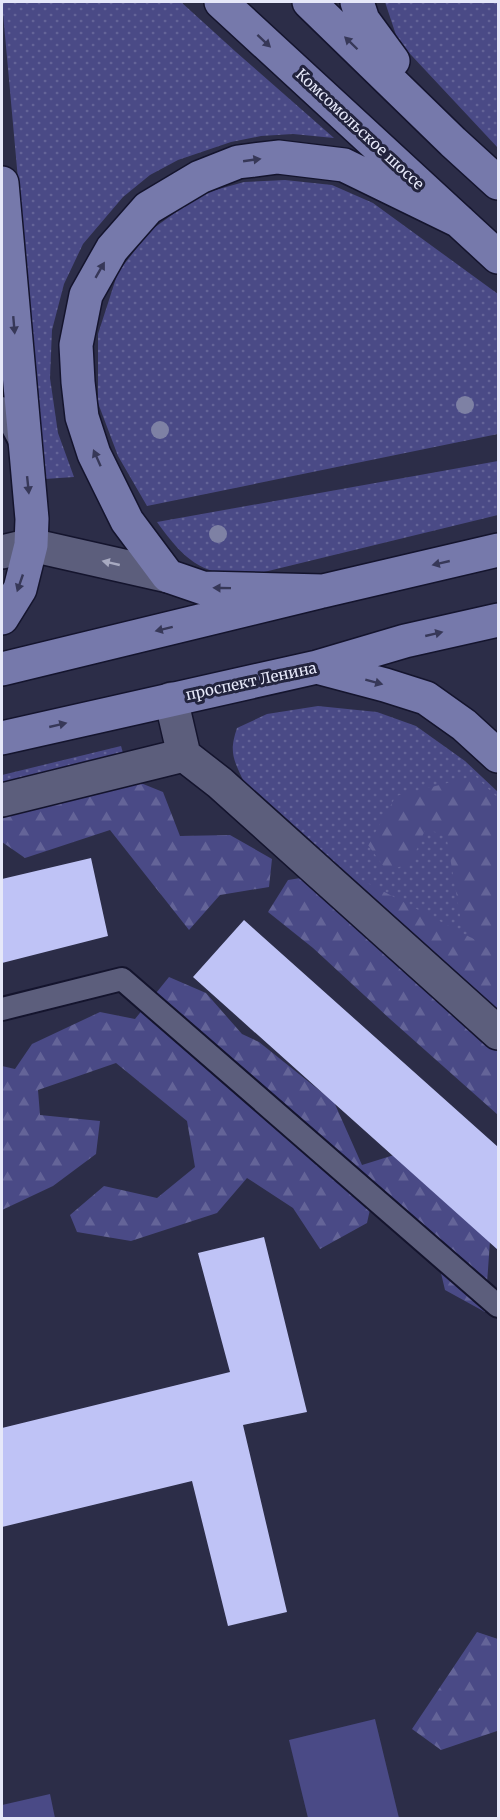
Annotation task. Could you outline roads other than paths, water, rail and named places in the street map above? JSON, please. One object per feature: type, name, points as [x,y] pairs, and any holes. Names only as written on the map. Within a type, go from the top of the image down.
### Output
[{"type":"main road","name":"Комсомольское шоссе","points":[[221,2],[498,257]]},
{"type":"main road","points":[[309,2],[498,183]]},
{"type":"main road","points":[[357,2],[363,20],[453,142]]},
{"type":"main road","points":[[323,591],[203,588],[168,576],[127,520],[94,454],[82,417],[76,345],[86,295],[112,249],[148,208],[200,177],[238,162],[278,157],[344,165],[459,221]]},
{"type":"main road","points":[[2,183],[3,220],[32,519],[16,548],[20,589],[2,618]]},
{"type":"main road","points":[[2,669],[498,550]]},
{"type":"main road","name":"проспект Ленина","points":[[2,738],[317,668],[405,641],[498,620]]},
{"type":"main road","points":[[317,668],[385,685],[426,699],[464,725],[498,756]]},
{"type":"street","points":[[16,548],[168,576]]},
{"type":"street","points":[[171,699],[184,756],[220,783],[498,1033]]},
{"type":"street","points":[[2,800],[184,756]]},
{"type":"lane","points":[[2,408],[25,450]]},
{"type":"lane","points":[[2,1009],[122,979],[498,1306]]}]
